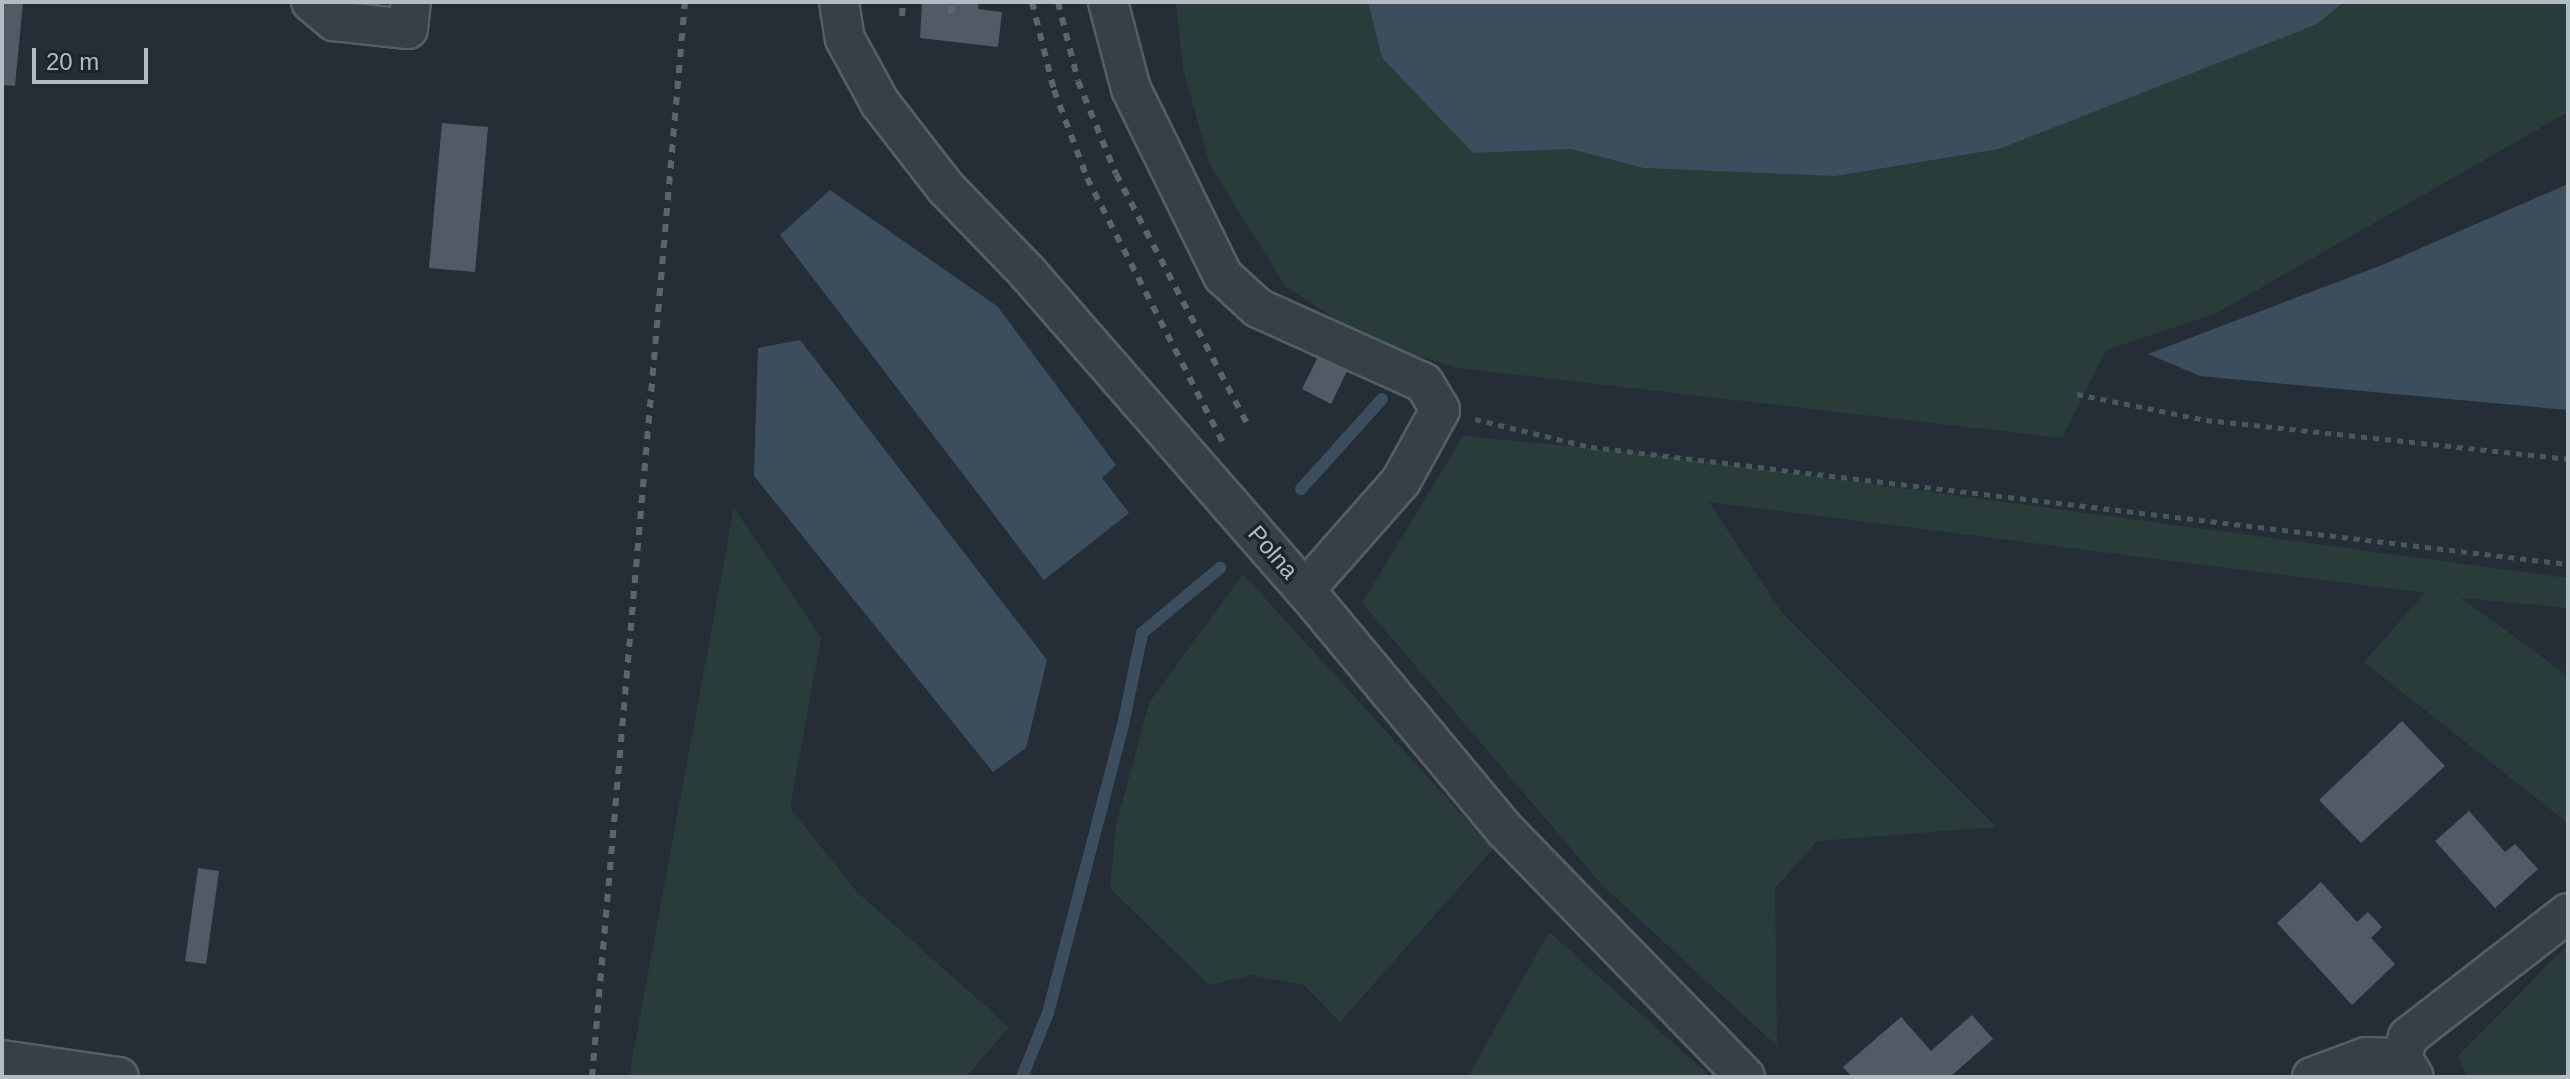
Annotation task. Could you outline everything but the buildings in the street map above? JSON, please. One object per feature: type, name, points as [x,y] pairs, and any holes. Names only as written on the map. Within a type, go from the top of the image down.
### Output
[{"type":"street","points":[[311,2],[334,21],[408,29],[411,2]]},
{"type":"street","name":"Polna","points":[[839,2],[845,39],[880,103],[946,188],[1028,273],[1305,590],[1505,830],[1745,1077]]},
{"type":"street","points":[[1108,2],[1131,89],[1223,276],[1258,308],[1424,383],[1440,410],[1401,481],[1305,590]]},
{"type":"street","points":[[2312,1077],[2366,1057],[2408,1067],[2408,1037],[2568,913]]},
{"type":"street","points":[[2,1060],[119,1077]]},
{"type":"path","points":[[2077,394],[2206,420],[2568,459]]},
{"type":"path","points":[[1440,410],[1591,447],[2568,564]]},
{"type":"green space","points":[[1176,2],[1368,2],[1382,58],[1473,153],[1571,149],[1643,168],[1835,176],[2317,24],[2344,2],[2568,2],[2568,112],[2217,313],[2106,350],[2062,438],[1459,368],[1373,343],[1286,287],[1210,165],[1183,69]]},
{"type":"green space","points":[[1463,436],[1640,453],[2568,578],[2568,608],[2461,598],[2568,676],[2568,823],[2364,662],[2425,593],[1709,502],[1782,613],[1996,827],[1817,841],[1775,888],[1777,1046],[1602,885],[1362,603]]},
{"type":"green space","points":[[734,508],[821,638],[790,808],[857,892],[1009,1027],[966,1077],[629,1077]]},
{"type":"green space","points":[[1243,574],[1493,849],[1340,1022],[1304,985],[1251,975],[1209,985],[1110,888],[1116,826],[1149,703]]},
{"type":"green space","points":[[1549,932],[1711,1077],[1468,1077]]},
{"type":"green space","points":[[2568,944],[2568,1077],[2467,1077],[2458,1056]]},
{"type":"water","points":[[1368,2],[2344,2],[2317,24],[1999,149],[1835,176],[1643,168],[1571,149],[1473,153],[1382,58]]},
{"type":"water","points":[[2568,184],[2568,410],[2200,376],[2148,354],[2382,265]]},
{"type":"water","points":[[830,190],[997,306],[1116,465],[1102,478],[1129,513],[1044,580],[780,235]]},
{"type":"water","points":[[800,340],[1047,660],[1026,748],[993,772],[754,476],[758,348]]},
{"type":"waterway","points":[[1301,489],[1382,399]]},
{"type":"waterway","points":[[1022,1077],[1048,1013],[1123,725],[1142,633],[1220,568]]},
{"type":"railway","points":[[592,1077],[685,2]]},
{"type":"railway","points":[[902,16],[903,2]]},
{"type":"railway","points":[[951,14],[952,2]]},
{"type":"railway","points":[[1032,2],[1054,90],[1087,178],[1222,441]]},
{"type":"railway","points":[[1058,2],[1078,81],[1116,174],[1248,425]]}]
